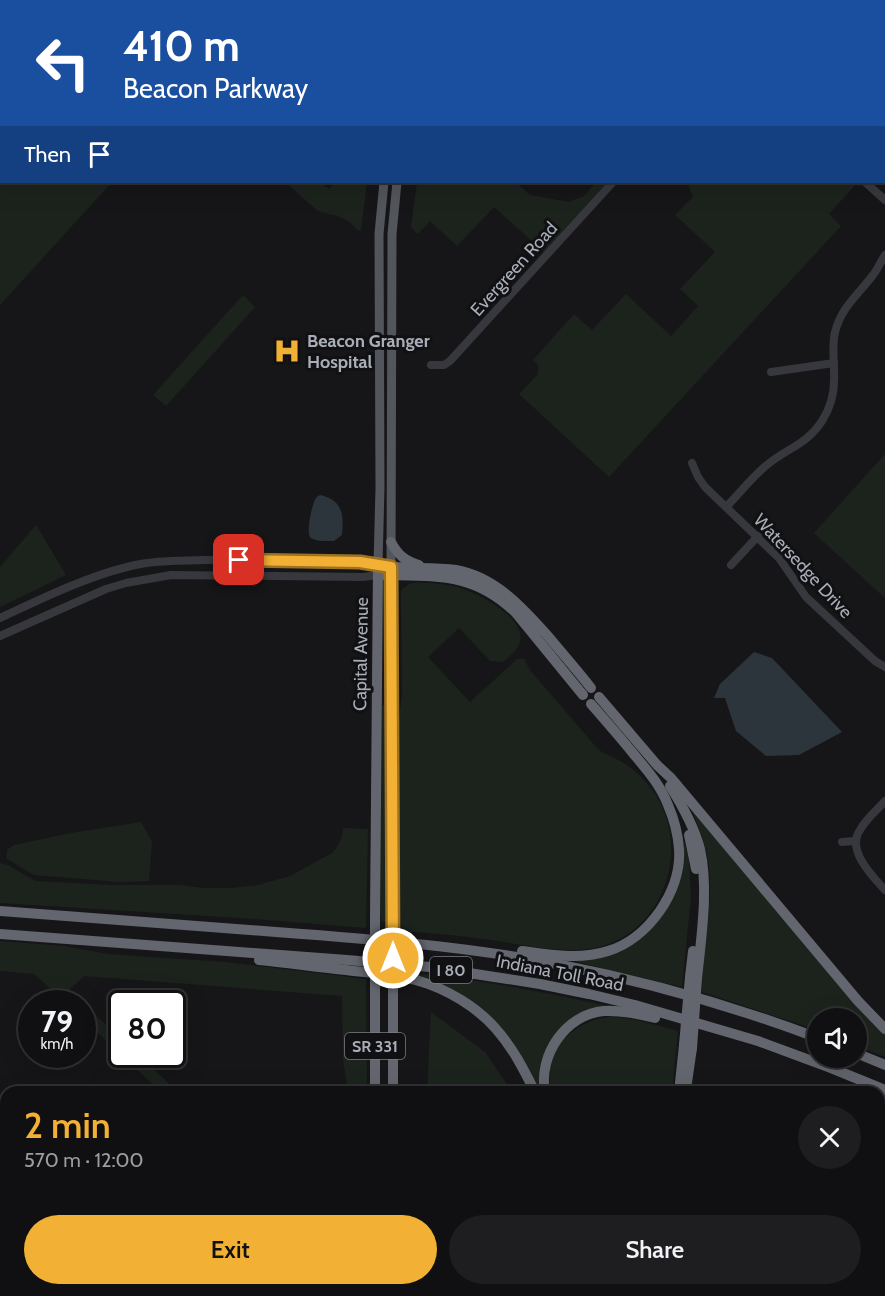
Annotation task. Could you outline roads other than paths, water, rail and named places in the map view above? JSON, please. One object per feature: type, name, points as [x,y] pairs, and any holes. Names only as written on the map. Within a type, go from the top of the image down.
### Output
[{"type":"highway","points":[[378,570],[454,578],[488,591],[516,613],[587,691],[522,608],[501,590],[484,580],[456,570],[411,563],[402,558],[391,542]]},
{"type":"highway","points":[[391,571],[434,568]]},
{"type":"highway","name":"Capital Avenue","points":[[375,1086],[378,570]]},
{"type":"highway","name":"Capital Avenue","points":[[391,571],[393,1086]]},
{"type":"highway","points":[[694,978],[697,896],[696,869],[689,835],[675,805],[595,700],[671,778],[858,1001],[885,1029]]},
{"type":"highway","points":[[657,765],[685,811],[700,849],[703,870],[704,895],[694,978],[686,1086]]},
{"type":"highway","points":[[433,945],[469,944],[564,957],[586,956],[609,951],[628,942],[661,911],[677,872],[679,850],[675,825],[668,803],[654,778]]},
{"type":"highway","name":"Indiana Toll Road","points":[[0,911],[385,940],[545,962],[614,976],[731,1008],[807,1034]]},
{"type":"highway","name":"Indiana Toll Road","points":[[0,934],[430,967],[485,975],[635,1005],[758,1041],[875,1086]]},
{"type":"highway","points":[[202,949],[235,957],[387,975],[420,981],[450,993],[496,1028],[511,1047],[532,1086]]},
{"type":"highway","points":[[544,1086],[545,1064],[552,1046],[566,1029],[583,1016],[603,1011],[626,1011],[720,1035],[758,1041]]},
{"type":"highway","points":[[680,1086],[688,1046]]},
{"type":"highway","points":[[867,1058],[885,1065]]},
{"type":"main road","name":"Capital Avenue","points":[[378,570],[379,234],[384,183]]},
{"type":"main road","name":"Capital Avenue","points":[[391,571],[392,234],[397,183]]},
{"type":"street","name":"Evergreen Road","points":[[431,365],[444,366],[450,361],[612,183]]},
{"type":"street","points":[[866,183],[885,200]]},
{"type":"street","points":[[726,507],[767,465],[797,446],[822,421],[833,391],[835,375],[833,351],[839,319],[849,302],[873,275],[885,255]]},
{"type":"street","points":[[873,275],[885,266]]},
{"type":"street","points":[[771,372],[834,363]]},
{"type":"street","name":"Watersedge Drive","points":[[692,463],[705,487],[779,558],[806,597],[875,662],[885,667]]},
{"type":"street","points":[[731,565],[758,537]]},
{"type":"street","points":[[0,618],[108,572],[149,562],[239,560],[360,562],[378,570]]},
{"type":"street","points":[[0,636],[106,589],[171,575],[363,577],[378,570]]},
{"type":"street","points":[[885,801],[860,829],[855,844],[857,853],[885,890]]},
{"type":"street","points":[[842,842],[855,844]]},
{"type":"place","name":"Beacon Granger Hospital","points":[[287,351]]}]
